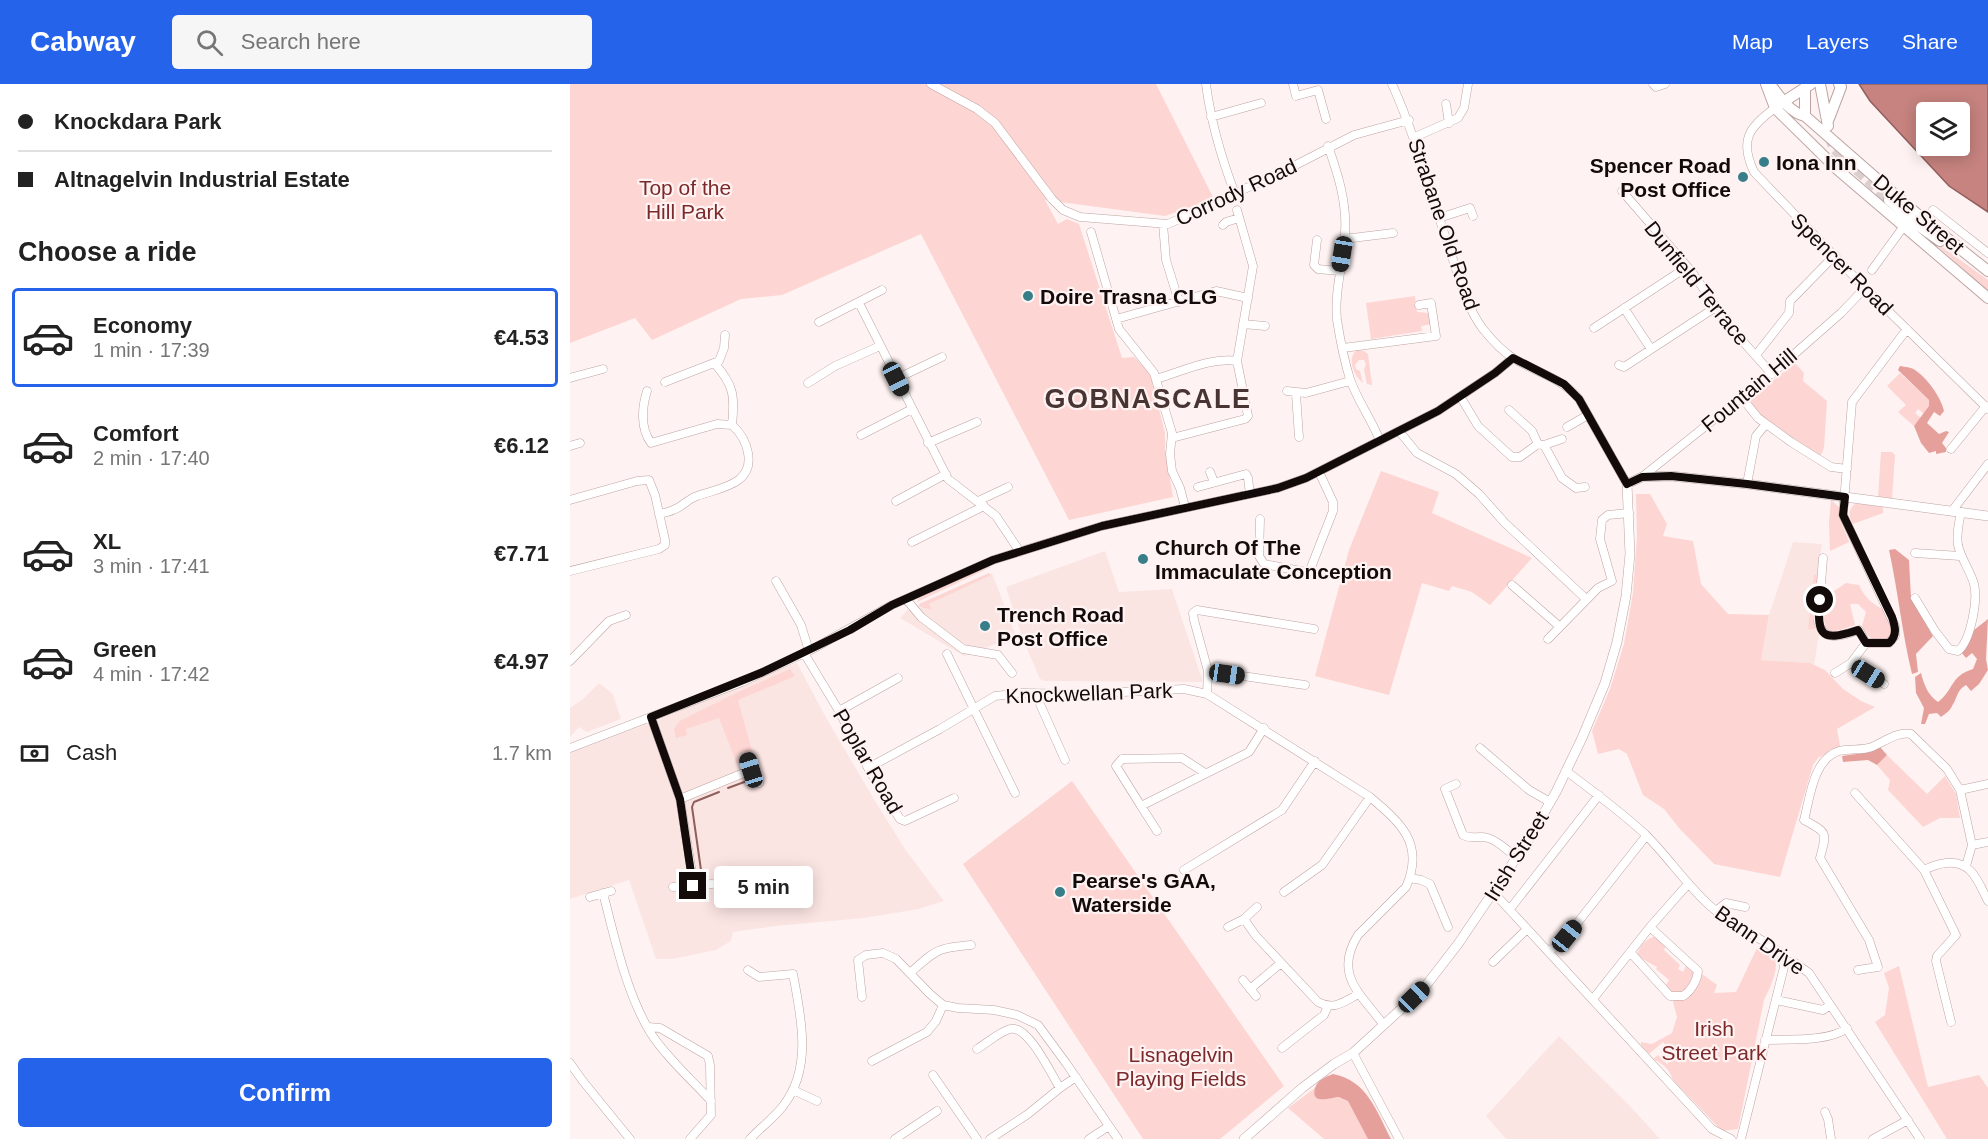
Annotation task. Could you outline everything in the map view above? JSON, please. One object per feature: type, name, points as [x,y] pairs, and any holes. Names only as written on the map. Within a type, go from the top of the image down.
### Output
[{"type":"highway","points":[[1768,84],[1780,105],[1808,86]]},
{"type":"highway","points":[[1820,84],[1828,123],[1841,87],[1839,84]]},
{"type":"highway","points":[[1805,116],[1808,86]]},
{"type":"highway","name":"Duke Street","points":[[1780,105],[1805,116],[1924,220],[1988,271]]},
{"type":"highway","name":"Duke Street","points":[[1780,105],[1838,171],[1988,298]]},
{"type":"highway","name":"Duke Street","points":[[1889,200],[1916,224],[1972,258]]},
{"type":"highway","name":"Duke Street","points":[[1916,224],[1954,268]]},
{"type":"main road","points":[[1642,477],[1666,476],[1747,484],[1987,517]]},
{"type":"main road","name":"Fountain Hill","points":[[1627,484],[1642,477]]},
{"type":"main road","name":"Irish Street","points":[[1244,1139],[1302,1088],[1353,1053],[1434,976],[1518,859],[1550,802],[1589,723],[1605,683],[1617,642],[1628,575],[1627,484]]},
{"type":"street","name":"Corrody Road","points":[[931,84],[976,109],[995,123],[1052,199],[1063,210],[1080,217],[1163,224],[1168,224],[1235,194],[1353,135],[1409,120]]},
{"type":"street","points":[[1206,84],[1217,144],[1235,194]]},
{"type":"street","points":[[1293,84],[1296,96],[1318,90],[1326,119]]},
{"type":"street","name":"Strabane Old Road","points":[[1392,84],[1415,136],[1439,218],[1470,306],[1484,330],[1513,358],[1571,389],[1627,484]]},
{"type":"street","points":[[1415,136],[1458,118],[1464,108],[1468,84]]},
{"type":"street","points":[[1653,84],[1656,87],[1665,84]]},
{"type":"street","points":[[1211,117],[1261,103]]},
{"type":"street","points":[[1446,104],[1449,123]]},
{"type":"street","name":"Spencer Road","points":[[1780,105],[1755,125],[1747,136],[1748,161],[1754,172],[1865,288],[1987,407]]},
{"type":"street","points":[[1328,147],[1342,192],[1344,239],[1336,306],[1342,348],[1350,381],[1380,441]]},
{"type":"street","name":"Dunfield Terrace","points":[[1622,191],[1687,267],[1729,326],[1772,374]]},
{"type":"street","points":[[1439,218],[1470,208],[1473,216]]},
{"type":"street","points":[[1933,210],[1988,253]]},
{"type":"street","points":[[1172,438],[1245,419],[1248,416],[1237,361],[1252,266],[1238,214],[1223,225]]},
{"type":"street","points":[[1163,224],[1167,260],[1179,302]]},
{"type":"street","points":[[1872,270],[1905,226]]},
{"type":"street","points":[[1091,232],[1119,328],[1151,368],[1156,379],[1172,438],[1170,463],[1185,507]]},
{"type":"street","points":[[1344,239],[1393,233]]},
{"type":"street","points":[[1317,240],[1314,265],[1318,269],[1339,271]]},
{"type":"street","points":[[1094,243],[1104,241]]},
{"type":"street","points":[[1756,356],[1789,313],[1790,301],[1834,255]]},
{"type":"street","points":[[1594,328],[1687,267]]},
{"type":"street","name":"Fountain Hill","points":[[1642,477],[1772,374],[1841,314],[1865,288]]},
{"type":"street","points":[[819,322],[882,290]]},
{"type":"street","points":[[1116,319],[1216,291],[1248,298]]},
{"type":"street","points":[[859,303],[948,480],[996,516],[1020,552]]},
{"type":"street","points":[[1342,348],[1436,336],[1431,303],[1419,305]]},
{"type":"street","points":[[1619,365],[1624,367],[1716,307]]},
{"type":"street","points":[[1624,308],[1651,349]]},
{"type":"street","points":[[1243,324],[1265,326]]},
{"type":"street","points":[[1866,643],[1889,643],[1895,636],[1895,626],[1843,515],[1852,402],[1907,329]]},
{"type":"street","points":[[665,382],[719,361],[725,335]]},
{"type":"street","points":[[808,383],[835,366],[880,346]]},
{"type":"street","points":[[896,379],[942,357]]},
{"type":"street","points":[[570,748],[742,682],[807,652],[906,599],[970,569],[1102,526],[1278,488],[1319,472],[1438,411],[1495,373],[1513,358]]},
{"type":"street","points":[[1156,379],[1215,362],[1237,361]]},
{"type":"street","points":[[659,514],[674,510],[694,496],[727,487],[744,476],[748,468],[749,457],[746,442],[732,425],[734,396],[731,385],[715,364]]},
{"type":"street","points":[[570,378],[603,369]]},
{"type":"street","points":[[1287,391],[1296,394],[1313,392],[1350,381]]},
{"type":"street","points":[[647,391],[642,407],[647,439],[651,443],[717,424],[732,425]]},
{"type":"street","points":[[1296,394],[1299,437]]},
{"type":"street","points":[[1460,396],[1478,426],[1512,457],[1520,457],[1541,444],[1562,439]]},
{"type":"street","points":[[1742,398],[1766,424],[1831,467],[1847,469]]},
{"type":"street","points":[[1951,449],[1987,407]]},
{"type":"street","points":[[861,435],[912,409]]},
{"type":"street","points":[[1509,410],[1532,431],[1562,478],[1576,488],[1585,487]]},
{"type":"street","points":[[1567,428],[1588,415]]},
{"type":"street","points":[[928,443],[977,422]]},
{"type":"street","points":[[1747,484],[1756,435],[1766,424]]},
{"type":"street","points":[[1399,431],[1417,453],[1456,474],[1479,494],[1505,523],[1586,599]]},
{"type":"street","points":[[570,446],[580,443]]},
{"type":"street","points":[[1662,459],[1666,476]]},
{"type":"street","points":[[1915,598],[1949,649],[1958,651],[1962,647],[1971,624],[1975,594],[1971,577],[1960,556],[1956,512],[1988,464]]},
{"type":"street","points":[[1210,472],[1214,482]]},
{"type":"street","points":[[1260,519],[1259,556],[1264,564],[1306,572],[1310,570],[1333,511],[1333,502],[1319,472]]},
{"type":"street","points":[[896,501],[946,474]]},
{"type":"street","points":[[1198,487],[1246,474],[1250,494]]},
{"type":"street","points":[[570,500],[637,481],[649,480],[665,545],[659,549],[570,571]]},
{"type":"street","points":[[912,542],[1008,487]]},
{"type":"street","points":[[1548,639],[1598,588],[1612,581],[1600,539],[1602,520],[1608,515],[1629,513]]},
{"type":"street","points":[[1915,553],[1960,556]]},
{"type":"street","points":[[1823,558],[1818,621],[1820,629],[1824,634],[1834,636],[1858,630],[1866,643]]},
{"type":"street","name":"Poplar Road","points":[[776,581],[801,625],[807,652],[868,768],[896,813],[905,821],[954,798]]},
{"type":"street","points":[[1512,585],[1559,626]]},
{"type":"street","points":[[906,599],[921,617],[963,649],[998,656],[1012,673]]},
{"type":"street","points":[[1207,694],[1208,671],[1193,613],[1197,610],[1314,629]]},
{"type":"street","points":[[570,661],[609,621],[626,615]]},
{"type":"street","points":[[1835,673],[1851,663],[1866,643]]},
{"type":"street","name":"Knockwellan Park","points":[[947,654],[1015,793]]},
{"type":"street","points":[[1851,663],[1884,684]]},
{"type":"street","points":[[1208,671],[1305,685]]},
{"type":"street","points":[[839,711],[898,678]]},
{"type":"street","name":"Knockwellan Park","points":[[868,768],[995,696],[1184,689],[1207,694],[1370,797],[1391,815],[1410,840],[1413,858],[1410,878]]},
{"type":"street","points":[[1035,693],[1065,760]]},
{"type":"street","points":[[651,717],[680,799],[693,886]]},
{"type":"street","points":[[1141,806],[1249,752],[1264,728]]},
{"type":"street","points":[[1858,970],[1878,967],[1869,940],[1820,858],[1825,838],[1821,830],[1804,820],[1821,764],[1836,752],[1868,749],[1905,732],[1911,734],[1947,769],[1960,790],[1972,845],[1966,866]]},
{"type":"street","points":[[1480,748],[1529,790],[1550,802]]},
{"type":"street","points":[[748,758],[754,779],[759,783]]},
{"type":"street","points":[[1157,831],[1116,766],[1122,759],[1182,758],[1205,773]]},
{"type":"street","points":[[1184,870],[1282,810],[1315,761]]},
{"type":"street","points":[[680,799],[751,770]]},
{"type":"street","name":"Bann Drive","points":[[1566,771],[1599,795],[1646,836],[1688,884],[1716,911],[1734,925],[1782,954],[1784,961],[1795,963],[1809,973],[1920,1139]]},
{"type":"street","points":[[1960,790],[1988,783]]},
{"type":"street","points":[[1456,784],[1445,789],[1463,835],[1470,838],[1484,836],[1491,838],[1518,859]]},
{"type":"street","points":[[1855,793],[1924,870],[1956,936],[1936,960],[1951,1022]]},
{"type":"street","points":[[1510,909],[1599,795]]},
{"type":"street","points":[[1284,892],[1322,865],[1370,797]]},
{"type":"street","points":[[1549,952],[1567,936],[1646,836]]},
{"type":"street","points":[[1972,845],[1988,842]]},
{"type":"street","points":[[1924,870],[1933,865],[1953,862],[1966,866],[1973,873],[1988,901]]},
{"type":"street","points":[[1383,1024],[1359,994],[1348,972],[1348,955],[1352,945],[1366,926],[1406,887],[1410,878],[1430,884],[1448,927]]},
{"type":"street","points":[[673,887],[712,884]]},
{"type":"street","points":[[1593,999],[1650,927],[1688,884]]},
{"type":"street","points":[[590,897],[607,892],[620,956],[642,1017],[672,1058],[711,1101]]},
{"type":"street","points":[[1494,893],[1712,1129],[1731,1139]]},
{"type":"street","points":[[1716,911],[1726,903],[1745,907]]},
{"type":"street","points":[[1228,927],[1244,919],[1257,907]]},
{"type":"street","points":[[1244,919],[1256,936],[1318,1002],[1328,1006],[1339,1006],[1359,994]]},
{"type":"street","points":[[1630,952],[1670,996],[1683,996],[1693,986],[1698,977],[1698,971],[1650,927]]},
{"type":"street","points":[[1492,962],[1527,929]]},
{"type":"street","points":[[910,973],[934,951],[972,945]]},
{"type":"street","points":[[862,997],[858,960],[866,955],[883,953],[896,959],[944,1005],[994,1010],[1017,1015],[1038,1025],[1118,1139]]},
{"type":"street","points":[[1742,1139],[1784,961]]},
{"type":"street","points":[[1250,989],[1281,963]]},
{"type":"street","points":[[748,970],[759,977],[793,974],[803,1034],[801,1058],[794,1090],[783,1106],[750,1139]]},
{"type":"street","points":[[1243,980],[1256,996]]},
{"type":"street","points":[[1776,1000],[1823,1010],[1830,1005]]},
{"type":"street","points":[[872,1061],[927,1032],[944,1005]]},
{"type":"street","points":[[1282,1048],[1324,1015],[1328,1006]]},
{"type":"street","points":[[648,1028],[660,1028],[708,1056],[711,1115],[690,1139]]},
{"type":"street","points":[[1765,1040],[1829,1036],[1840,1034],[1847,1028]]},
{"type":"street","points":[[977,1049],[1010,1029],[1020,1030],[1029,1038],[1060,1088]]},
{"type":"street","points":[[1353,1053],[1399,1139]]},
{"type":"street","points":[[570,1062],[630,1139]]},
{"type":"street","points":[[933,1075],[977,1139]]},
{"type":"street","points":[[990,1139],[1028,1114],[1076,1077]]},
{"type":"street","points":[[794,1090],[817,1101]]},
{"type":"street","points":[[895,1139],[938,1111]]},
{"type":"street","points":[[1825,1112],[1831,1139]]},
{"type":"street","points":[[1873,1139],[1908,1120]]},
{"type":"street","points":[[1089,1139],[1109,1126]]},
{"type":"shaded area","points":[[1859,84],[1988,84],[1988,212],[1949,186],[1921,156],[1970,156],[1970,102],[1916,102],[1916,150],[1870,101]]},
{"type":"shaded area","points":[[1900,366],[1912,368],[1920,373],[1940,400],[1944,411],[1940,416],[1934,412],[1927,423],[1939,434],[1949,432],[1942,443],[1946,452],[1929,453],[1921,443],[1914,426],[1929,406],[1929,400],[1898,370]]},
{"type":"shaded area","points":[[1793,542],[1822,544],[1813,619],[1819,635],[1814,665],[1761,660],[1769,615]]},
{"type":"shaded area","points":[[1895,549],[1909,560],[1911,598],[1933,636],[1916,654],[1918,672],[1912,674],[1889,550]]},
{"type":"shaded area","points":[[1105,551],[1119,592],[1172,589],[1203,682],[1044,681],[1040,679],[1022,637],[1006,587]]},
{"type":"shaded area","points":[[992,573],[1016,636],[964,656],[900,618],[907,610]]},
{"type":"shaded area","points":[[1988,619],[1986,659],[1988,670],[1979,684],[1971,691],[1966,685],[1960,690],[1946,714],[1941,717],[1937,713],[1929,714],[1925,724],[1921,724],[1924,708],[1916,693],[1915,677],[1921,673],[1927,689],[1938,702],[1960,675],[1973,669],[1977,659],[1972,653],[1966,658],[1961,652],[1974,630]]},
{"type":"shaded area","points":[[797,663],[878,806],[905,849],[944,901],[919,909],[864,918],[733,932],[731,941],[716,950],[672,959],[656,959],[629,880],[570,899],[570,753],[673,714],[742,682]]},
{"type":"shaded area","points":[[599,683],[613,694],[621,719],[587,732],[579,727],[570,737],[570,708]]},
{"type":"shaded area","points":[[1880,747],[1887,755],[1877,765],[1868,760],[1843,762],[1842,756],[1870,752]]},
{"type":"shaded area","points":[[1559,1036],[1660,1139],[1506,1139],[1486,1116]]},
{"type":"shaded area","points":[[1333,1074],[1345,1077],[1363,1090],[1391,1139],[1368,1139],[1348,1101],[1339,1097],[1319,1099],[1316,1097],[1314,1094],[1318,1083]]},
{"type":"green space","name":"Top of the Hill Park","points":[[570,84],[1156,84],[1214,199],[1165,216],[1045,200],[1058,224],[1067,219],[1079,224],[1122,358],[1134,357],[1150,373],[1165,433],[1165,449],[1173,497],[1069,520],[921,234],[782,295],[741,299],[652,340],[635,318],[570,343]]},
{"type":"green space","points":[[1934,241],[1988,280],[1988,291],[1935,244]]},
{"type":"green space","points":[[1415,296],[1417,312],[1428,313],[1432,324],[1421,326],[1422,331],[1371,339],[1366,303]]},
{"type":"green space","points":[[1357,350],[1368,354],[1372,385],[1367,384],[1364,360],[1359,360],[1355,365],[1360,371],[1363,383],[1354,372],[1352,358]]},
{"type":"green space","points":[[1795,363],[1804,373],[1803,381],[1827,401],[1824,448],[1820,457],[1772,425],[1749,406],[1750,399]]},
{"type":"green space","points":[[1900,373],[1929,400],[1930,406],[1924,414],[1918,409],[1915,413],[1921,418],[1914,426],[1898,412],[1906,405],[1887,386]]},
{"type":"green space","points":[[1881,452],[1892,452],[1895,455],[1892,499],[1878,497]]},
{"type":"green space","points":[[1381,471],[1439,492],[1432,513],[1532,558],[1490,605],[1472,592],[1452,586],[1449,591],[1422,583],[1389,695],[1315,676],[1349,550]]},
{"type":"green space","points":[[1636,494],[1650,494],[1667,524],[1663,536],[1693,541],[1701,584],[1728,614],[1769,615],[1761,660],[1810,663],[1825,670],[1843,689],[1875,707],[1837,729],[1840,746],[1818,758],[1813,765],[1780,877],[1714,864],[1664,809],[1643,795],[1627,754],[1619,749],[1598,754],[1592,731],[1610,689],[1624,644],[1633,593],[1637,536]]},
{"type":"green space","points":[[1831,500],[1839,507],[1841,522],[1849,542],[1830,551],[1829,522]]},
{"type":"green space","points":[[1856,503],[1883,507],[1883,513],[1853,524],[1850,513]]},
{"type":"green space","points":[[991,567],[917,602],[919,598]]},
{"type":"green space","points":[[989,573],[991,577],[929,604],[932,610],[921,607],[919,604]]},
{"type":"green space","points":[[1814,575],[1818,575],[1813,619],[1815,629],[1808,629]]},
{"type":"green space","points":[[1846,583],[1859,585],[1869,600],[1885,610],[1892,628],[1888,639],[1875,640],[1866,634],[1862,626],[1866,612],[1858,604],[1850,604],[1855,625],[1834,632],[1826,629],[1825,597]]},
{"type":"green space","points":[[790,669],[795,676],[738,700],[752,751],[738,755],[737,764],[719,718],[686,729],[687,735],[676,738],[674,729],[680,721]]},
{"type":"green space","points":[[1887,755],[1927,794],[1945,776],[1956,794],[1960,818],[1940,818],[1923,827],[1888,790],[1890,780],[1877,765]]},
{"type":"green space","name":"Lisnagelvin Playing Fields","points":[[1072,781],[1284,1086],[1220,1139],[1143,1139],[963,864]]},
{"type":"green space","points":[[1657,936],[1666,945],[1664,950],[1680,965],[1678,969],[1683,972],[1687,964],[1694,973],[1694,977],[1681,995],[1670,992],[1666,985],[1669,980],[1656,969],[1657,967],[1637,956],[1644,943]]},
{"type":"green space","name":"Irish Street Park","points":[[1757,948],[1775,957],[1775,973],[1764,1000],[1738,1129],[1722,1131],[1673,1080],[1666,1067],[1653,1059],[1658,1055],[1667,1064],[1675,1056],[1663,1042],[1649,1054],[1641,1042],[1652,1044],[1672,1033],[1677,1017],[1674,1000],[1686,999],[1699,984],[1702,974],[1717,985],[1714,993],[1736,992]]},
{"type":"green space","points":[[1899,966],[1928,1087],[1979,1075],[1988,1088],[1988,1139],[1947,1139],[1875,1022],[1885,1015],[1889,988],[1884,973]]},
{"type":"green space","points":[[1323,1082],[1351,1089],[1379,1139],[1324,1139],[1288,1108]]},
{"type":"waterway","points":[[728,788],[747,781]]},
{"type":"waterway","points":[[702,877],[692,807],[694,802],[719,792]]},
{"type":"tunnel","points":[[1829,136],[1834,149],[1889,200]]},
{"type":"place","name":"Iona Inn","points":[[1764,162]]},
{"type":"place","name":"Spencer Road Post Office","points":[[1743,177]]},
{"type":"place","name":"Doire Trasna CLG","points":[[1028,296]]},
{"type":"place","name":"Church Of The Immaculate Conception","points":[[1143,559]]},
{"type":"place","name":"Trench Road Post Office","points":[[985,626]]},
{"type":"place","name":"Pearse's GAA, Waterside","points":[[1060,892]]},
{"type":"district","name":"GOBNASCALE","points":[[1148,399]]},
{"type":"route","points":[[693,886],[680,799],[651,717],[742,682],[850,630],[892,605],[993,560],[1102,526],[1278,488],[1306,478],[1438,411],[1495,373],[1513,358],[1571,389],[1579,399],[1627,484],[1642,477],[1671,476],[1845,497],[1843,515],[1892,617],[1895,636],[1889,643],[1880,644],[1866,643],[1858,630],[1834,636],[1824,634],[1818,621],[1820,600]]}]
